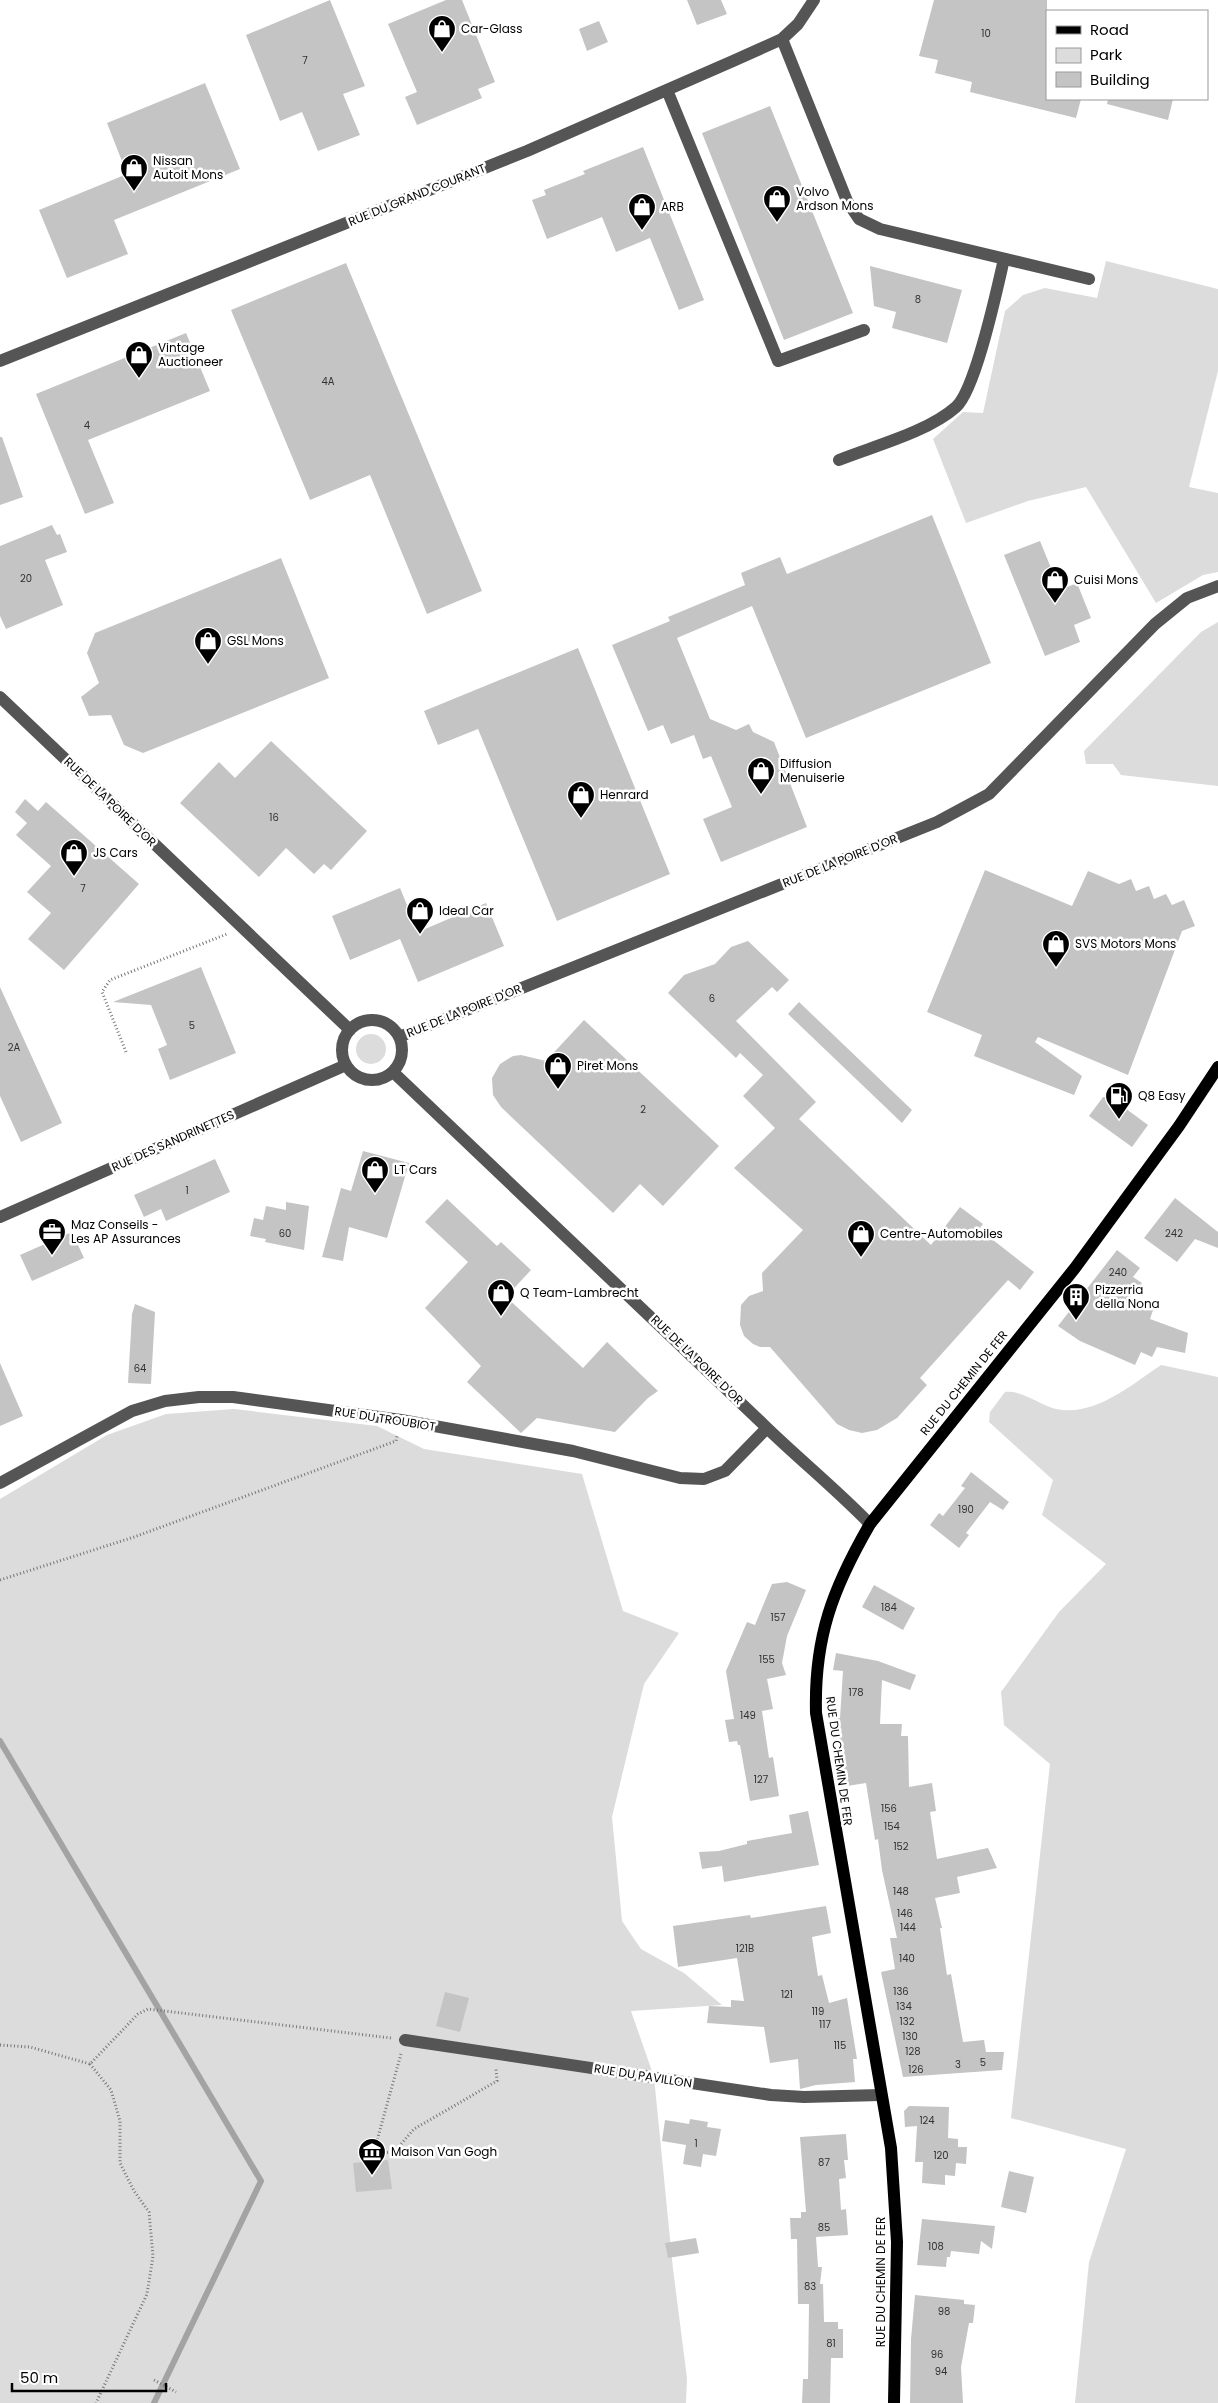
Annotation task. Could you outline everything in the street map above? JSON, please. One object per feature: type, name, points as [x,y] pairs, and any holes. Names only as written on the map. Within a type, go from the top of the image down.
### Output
[{"type":"main road","name":"RUE DU CHEMIN DE FER","points":[[894,2403],[897,2242],[890,2148],[819,1739],[815,1690],[825,1619],[834,1592],[870,1524],[1076,1268],[1179,1126],[1218,1067]]},
{"type":"street","name":"RUE DU GRAND COURANT","points":[[0,361],[527,151],[782,39],[798,24],[814,0]]},
{"type":"street","points":[[782,39],[847,201],[859,219],[880,229],[1089,279]]},
{"type":"street","points":[[667,90],[778,361],[864,330]]},
{"type":"street","points":[[839,460],[936,422],[958,406],[968,389],[1004,259]]},
{"type":"street","name":"RUE DE LA POIRE D'OR","points":[[399,1037],[937,822],[989,794],[1155,624],[1187,598],[1218,586]]},
{"type":"street","name":"RUE DE LA POIRE D'OR","points":[[0,697],[350,1030]]},
{"type":"street","points":[[377,1020],[394,1029],[399,1037],[402,1056],[392,1072],[385,1077],[368,1080],[352,1072],[346,1066],[342,1047],[350,1030],[358,1024],[377,1020]]},
{"type":"street","name":"RUE DES SANDRINETTES","points":[[0,1218],[346,1066]]},
{"type":"street","name":"RUE DE LA POIRE D'OR","points":[[392,1072],[610,1276],[767,1428],[833,1486],[870,1524]]},
{"type":"street","name":"RUE DU TROUBIOT","points":[[0,1483],[132,1411],[165,1402],[199,1397],[234,1397],[401,1420],[573,1450],[680,1478],[704,1479],[725,1471],[767,1428]]},
{"type":"street","name":"RUE DU PAVILLON","points":[[405,2040],[771,2095],[804,2097],[882,2094]]},
{"type":"path","points":[[126,1052],[102,992],[110,980],[242,927]]},
{"type":"path","points":[[0,1580],[134,1537],[396,1441],[401,1420]]},
{"type":"path","points":[[90,2064],[138,2014],[148,2009],[405,2040],[374,2155],[395,2151],[414,2129],[497,2081],[494,2053]]},
{"type":"path","points":[[0,2045],[30,2047],[90,2064],[111,2090],[120,2121],[120,2163],[134,2191],[149,2212],[153,2256],[147,2294],[96,2403]]},
{"type":"path","points":[[154,2380],[176,2392]]},
{"type":"green space","points":[[1106,261],[1218,289],[1218,371],[1189,487],[1218,493],[1218,572],[1203,575],[1156,603],[1086,487],[1028,501],[966,523],[933,439],[963,412],[983,413],[1005,311],[1023,295],[1045,288],[1097,298]]},
{"type":"green space","points":[[1218,622],[1218,786],[1121,775],[1113,764],[1086,764],[1084,751],[1201,632]]},
{"type":"green space","points":[[371,1034],[382,1038],[386,1049],[382,1060],[371,1064],[360,1060],[356,1049],[360,1038]]},
{"type":"green space","points":[[1161,1365],[1218,1377],[1218,2403],[1075,2403],[1089,2262],[1126,2149],[1011,2118],[1050,1764],[1004,1725],[1001,1692],[1059,1612],[1106,1564],[1042,1515],[1053,1480],[989,1422],[990,1412],[1005,1392],[1025,1395],[1056,1409],[1085,1408],[1112,1398]]},
{"type":"green space","points":[[234,1409],[377,1426],[424,1449],[582,1474],[623,1611],[679,1633],[644,1684],[612,1817],[622,1921],[641,1949],[684,1973],[722,2005],[631,2011],[654,2077],[673,2269],[687,2378],[686,2403],[0,2403],[0,1499],[107,1435],[166,1414]]},
{"type":"building","points":[[330,0],[365,86],[343,94],[360,135],[318,151],[302,112],[280,121],[246,35]]},
{"type":"building","name":"Car-Glass","points":[[446,0],[462,0],[495,82],[478,89],[482,98],[417,125],[405,97],[417,92],[388,24]]},
{"type":"building","points":[[687,0],[721,0],[727,14],[697,25]]},
{"type":"building","points":[[934,0],[1047,0],[1046,100],[1081,100],[1076,118],[970,92],[972,82],[935,73],[938,60],[919,56]]},
{"type":"building","points":[[599,21],[608,42],[587,51],[579,29]]},
{"type":"building","name":"Nissan Autoit Mons","points":[[205,83],[240,169],[114,220],[128,254],[67,278],[39,210],[127,174],[107,123]]},
{"type":"building","points":[[1108,100],[1173,100],[1168,120],[1107,104]]},
{"type":"building","name":"Volvo Ardson Mons","points":[[770,106],[853,313],[784,340],[702,133]]},
{"type":"building","name":"ARB","points":[[643,147],[704,300],[679,310],[650,238],[616,252],[602,217],[547,239],[532,200],[546,195],[544,190],[585,174],[583,171]]},
{"type":"building","points":[[346,263],[482,591],[427,614],[370,475],[310,500],[231,310]]},
{"type":"building","points":[[870,266],[962,290],[947,343],[892,328],[896,312],[874,306]]},
{"type":"building","points":[[186,333],[210,391],[88,440],[114,503],[85,514],[36,394]]},
{"type":"building","points":[[0,437],[2,437],[23,497],[0,505]]},
{"type":"building","points":[[932,515],[991,663],[806,738],[752,606],[677,638],[710,719],[736,730],[749,724],[753,732],[774,742],[807,827],[721,862],[703,819],[732,807],[711,756],[703,759],[694,735],[671,744],[663,725],[648,731],[612,645],[670,621],[668,617],[745,585],[741,573],[780,557],[787,574]]},
{"type":"building","points":[[52,525],[57,535],[60,534],[67,552],[45,560],[63,605],[6,629],[0,616],[0,546]]},
{"type":"building","name":"Cuisi Mons","points":[[1040,541],[1060,590],[1077,583],[1091,618],[1074,625],[1080,642],[1045,656],[1004,555]]},
{"type":"building","name":"GSL Mons","points":[[281,558],[329,678],[143,753],[124,745],[111,715],[89,716],[81,697],[99,683],[87,653],[95,633]]},
{"type":"building","name":"Henrard","points":[[578,648],[670,874],[557,921],[478,729],[438,745],[424,711]]},
{"type":"building","points":[[271,741],[367,831],[331,870],[324,864],[314,874],[286,848],[259,877],[180,803],[219,762],[235,778]]},
{"type":"building","points":[[25,799],[38,811],[46,802],[139,884],[64,970],[28,939],[51,913],[27,892],[51,866],[16,835],[27,823],[15,812]]},
{"type":"building","name":"SVS Motors Mons","points":[[985,870],[1072,906],[1088,871],[1119,884],[1131,879],[1136,891],[1149,886],[1154,899],[1166,894],[1172,905],[1184,900],[1195,926],[1182,931],[1128,1075],[1038,1037],[1035,1042],[1082,1076],[1074,1095],[974,1056],[982,1035],[927,1012]]},
{"type":"building","name":"Ideal Car","points":[[400,888],[418,932],[486,903],[504,946],[418,982],[400,939],[350,960],[332,916]]},
{"type":"building","name":"Centre-Automobiles","points":[[748,941],[789,980],[777,992],[772,987],[736,1021],[816,1102],[799,1119],[931,1245],[960,1207],[983,1224],[979,1229],[1034,1272],[1020,1290],[1008,1280],[920,1378],[927,1385],[897,1418],[877,1430],[862,1433],[849,1430],[837,1424],[770,1347],[760,1347],[753,1344],[744,1336],[740,1325],[741,1305],[749,1296],[763,1291],[762,1273],[803,1230],[734,1168],[775,1128],[743,1096],[763,1075],[740,1053],[736,1058],[668,993],[684,975],[715,964],[731,947]]},
{"type":"building","points":[[201,967],[236,1053],[170,1080],[158,1049],[167,1045],[151,1005],[113,1002]]},
{"type":"building","points":[[0,987],[62,1123],[21,1142],[0,1096]]},
{"type":"building","points":[[799,1002],[912,1110],[902,1123],[788,1014]]},
{"type":"building","points":[[584,1020],[719,1146],[663,1206],[640,1184],[613,1213],[501,1107],[493,1095],[492,1078],[500,1064],[513,1056],[521,1055],[546,1061]]},
{"type":"building","name":"Q8 Easy","points":[[1103,1097],[1110,1097],[1148,1125],[1132,1147],[1089,1116]]},
{"type":"building","name":"LT Cars","points":[[363,1151],[409,1163],[387,1238],[349,1227],[343,1261],[322,1257],[341,1188],[351,1191]]},
{"type":"building","points":[[215,1159],[230,1192],[166,1221],[161,1209],[144,1217],[134,1195]]},
{"type":"building","points":[[1175,1198],[1218,1232],[1218,1248],[1195,1239],[1177,1262],[1144,1238]]},
{"type":"building","name":"Q Team-Lambrecht","points":[[447,1199],[497,1246],[501,1242],[531,1270],[506,1297],[583,1368],[607,1342],[658,1391],[648,1398],[615,1432],[537,1418],[521,1433],[467,1382],[481,1366],[425,1308],[468,1262],[425,1222]]},
{"type":"building","points":[[286,1202],[309,1206],[304,1250],[265,1242],[266,1239],[250,1236],[254,1218],[263,1220],[266,1206],[286,1210]]},
{"type":"building","name":"Maz Conseils - Les AP Assurances","points":[[72,1232],[84,1258],[32,1281],[20,1255]]},
{"type":"building","points":[[1117,1250],[1140,1268],[1133,1277],[1142,1283],[1130,1297],[1153,1310],[1150,1319],[1188,1333],[1185,1353],[1157,1347],[1152,1357],[1141,1352],[1135,1365],[1080,1341],[1058,1326]]},
{"type":"building","points":[[135,1304],[155,1312],[151,1384],[128,1383],[132,1314]]},
{"type":"building","points":[[0,1363],[23,1416],[0,1426]]},
{"type":"building","points":[[971,1472],[1009,1502],[1003,1510],[990,1502],[966,1533],[969,1535],[959,1548],[930,1525],[939,1513],[943,1516],[965,1488],[961,1486]]},
{"type":"building","points":[[787,1582],[806,1590],[787,1636],[782,1663],[786,1675],[767,1679],[773,1709],[762,1711],[769,1758],[773,1757],[779,1796],[750,1801],[740,1745],[738,1745],[737,1741],[729,1742],[725,1720],[734,1719],[726,1671],[747,1622],[755,1625],[772,1584]]},
{"type":"building","points":[[874,1585],[915,1608],[903,1630],[862,1607]]},
{"type":"building","points":[[836,1653],[878,1661],[916,1675],[910,1690],[882,1680],[880,1724],[902,1724],[901,1736],[908,1736],[909,1787],[932,1783],[936,1811],[930,1812],[937,1859],[988,1848],[997,1868],[957,1877],[960,1893],[935,1898],[942,1928],[940,1928],[947,1975],[951,1974],[963,2042],[984,2040],[986,2052],[1004,2052],[1002,2070],[903,2077],[881,1972],[895,1969],[890,1938],[897,1938],[882,1870],[878,1839],[875,1840],[866,1783],[847,1786],[840,1755],[837,1718],[840,1718],[843,1671],[833,1670]]},
{"type":"building","points":[[808,1811],[819,1865],[724,1882],[722,1866],[702,1869],[699,1852],[719,1851],[747,1844],[747,1841],[792,1833],[789,1815]]},
{"type":"building","points":[[826,1906],[831,1933],[812,1937],[818,1976],[822,1975],[829,2003],[847,1998],[857,2059],[853,2059],[855,2082],[816,2085],[800,2089],[798,2059],[770,2063],[764,2027],[707,2023],[709,2006],[731,2007],[731,2000],[744,2001],[737,1958],[678,1967],[673,1926],[750,1915],[751,1918]]},
{"type":"building","points":[[445,1992],[469,1998],[460,2032],[436,2026]]},
{"type":"building","points":[[909,2106],[949,2107],[948,2138],[958,2139],[958,2147],[967,2147],[966,2164],[956,2163],[955,2176],[945,2175],[945,2185],[922,2183],[923,2162],[915,2162],[917,2126],[905,2127],[904,2111]]},
{"type":"building","points":[[690,2119],[708,2122],[707,2127],[721,2129],[716,2156],[703,2154],[701,2167],[683,2164],[686,2145],[662,2141],[665,2120],[689,2124]]},
{"type":"building","points":[[846,2134],[848,2160],[844,2160],[846,2178],[839,2179],[841,2210],[846,2209],[848,2235],[816,2237],[818,2267],[822,2267],[820,2284],[823,2284],[824,2322],[838,2322],[838,2329],[843,2329],[843,2358],[831,2358],[830,2403],[802,2403],[803,2379],[808,2379],[809,2304],[798,2304],[797,2239],[791,2239],[790,2218],[801,2218],[801,2212],[806,2212],[800,2137]]},
{"type":"building","name":"Maison Van Gogh","points":[[388,2160],[392,2189],[356,2192],[353,2163]]},
{"type":"building","points":[[1009,2171],[1034,2177],[1026,2213],[1001,2207]]},
{"type":"building","points":[[922,2219],[995,2226],[992,2249],[981,2241],[979,2254],[951,2251],[950,2257],[947,2257],[946,2267],[917,2265]]},
{"type":"building","points":[[696,2238],[699,2253],[668,2258],[665,2243]]},
{"type":"building","points":[[915,2295],[964,2300],[964,2304],[975,2305],[973,2323],[969,2323],[961,2367],[963,2403],[910,2403],[911,2339]]},
{"type":"waterway","points":[[0,1741],[261,2181],[154,2403]]},
{"type":"place","name":"Car-Glass","points":[[442,53]]},
{"type":"place","name":"Nissan Autoit Mons","points":[[134,192]]},
{"type":"place","name":"Volvo Ardson Mons","points":[[777,223]]},
{"type":"place","name":"ARB","points":[[642,231]]},
{"type":"place","name":"Vintage Auctioneer","points":[[139,379]]},
{"type":"place","name":"Cuisi Mons","points":[[1055,604]]},
{"type":"place","name":"GSL Mons","points":[[208,665]]},
{"type":"place","name":"Diffusion Menuiserie","points":[[761,795]]},
{"type":"place","name":"Henrard","points":[[581,819]]},
{"type":"place","name":"JS Cars","points":[[74,877]]},
{"type":"place","name":"Ideal Car","points":[[420,935]]},
{"type":"place","name":"SVS Motors Mons","points":[[1056,968]]},
{"type":"place","name":"Piret Mons","points":[[558,1090]]},
{"type":"place","name":"Q8 Easy","points":[[1119,1120]]},
{"type":"place","name":"LT Cars","points":[[375,1194]]},
{"type":"place","name":"Maz Conseils - Les AP Assurances","points":[[52,1256]]},
{"type":"place","name":"Centre-Automobiles","points":[[861,1258]]},
{"type":"place","name":"Q Team-Lambrecht","points":[[501,1317]]},
{"type":"place","name":"Pizzerria della Nona","points":[[1076,1321]]},
{"type":"place","name":"Maison Van Gogh","points":[[372,2176]]}]
